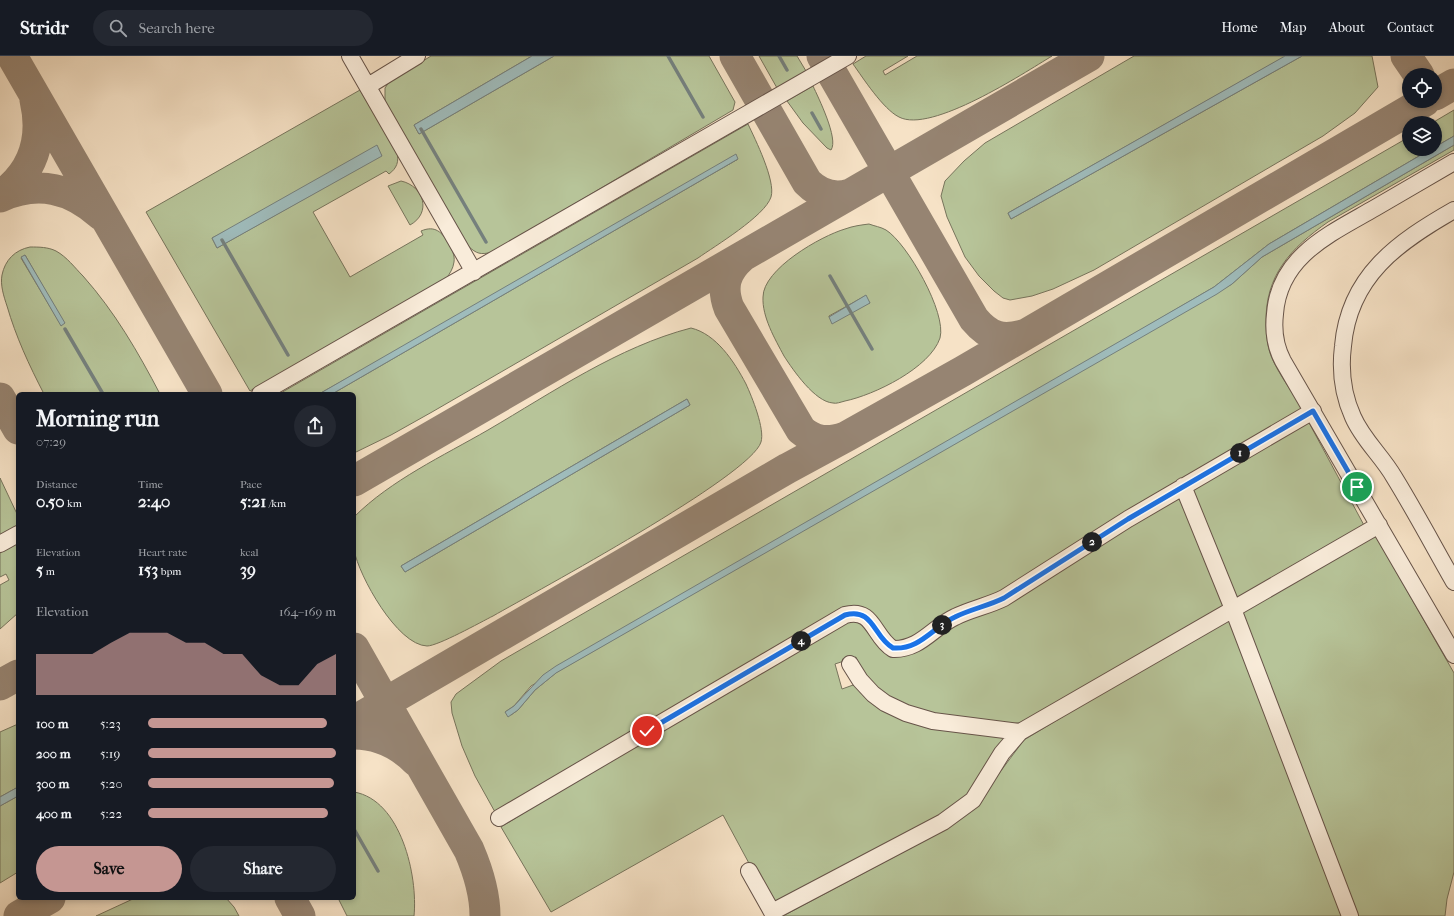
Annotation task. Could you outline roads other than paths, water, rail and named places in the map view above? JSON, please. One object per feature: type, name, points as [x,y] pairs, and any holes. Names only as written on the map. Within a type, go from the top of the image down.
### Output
[{"type":"lane","points":[[350,56],[474,272]]},
{"type":"lane","points":[[368,86],[417,56]]},
{"type":"lane","points":[[264,392],[848,56]]},
{"type":"lane","points":[[1454,162],[1320,240],[1302,255],[1284,278],[1277,298],[1275,311],[1276,344],[1283,361],[1454,655]]},
{"type":"lane","points":[[1454,210],[1407,239],[1393,250],[1372,272],[1352,306],[1343,340],[1342,356],[1344,387],[1356,423],[1394,475],[1454,582]]},
{"type":"lane","points":[[499,818],[845,615],[855,613],[865,616],[887,645],[893,648],[906,648],[928,637],[954,617],[1004,598],[1183,486],[1313,411]]},
{"type":"lane","points":[[1183,486],[1233,609],[1350,916]]},
{"type":"lane","points":[[749,871],[772,912],[943,822],[973,800],[1002,753],[1020,732],[1379,525]]},
{"type":"lane","points":[[0,544],[16,535]]},
{"type":"lane","points":[[850,664],[860,680],[873,694],[885,703],[906,713],[933,722],[1020,732]]},
{"type":"water","points":[[532,56],[554,56],[419,134],[414,125]]},
{"type":"water","points":[[1285,56],[1302,56],[1011,219],[1008,213]]},
{"type":"water","points":[[1454,136],[1454,145],[1442,152],[1442,143]]},
{"type":"water","points":[[377,145],[382,156],[217,248],[212,238]]},
{"type":"water","points":[[736,154],[738,159],[335,392],[322,392]]},
{"type":"water","points":[[1419,156],[1435,156],[1262,257],[1232,284],[1217,294],[556,673],[535,690],[518,710],[508,717],[505,712],[514,706],[543,675],[556,666],[1214,287],[1269,244]]},
{"type":"water","points":[[25,255],[65,323],[61,326],[21,257]]},
{"type":"water","points":[[866,295],[870,303],[832,324],[829,317]]},
{"type":"water","points":[[687,399],[690,405],[405,572],[401,566]]},
{"type":"water","points":[[16,788],[16,797],[0,806],[0,797]]},
{"type":"waterway","points":[[668,56],[703,117]]},
{"type":"waterway","points":[[779,56],[787,70]]},
{"type":"waterway","points":[[812,113],[821,129]]},
{"type":"waterway","points":[[421,129],[486,242]]},
{"type":"waterway","points":[[222,240],[288,355]]},
{"type":"waterway","points":[[830,276],[872,349]]},
{"type":"waterway","points":[[65,329],[102,392]]},
{"type":"waterway","points":[[356,832],[378,871]]}]
